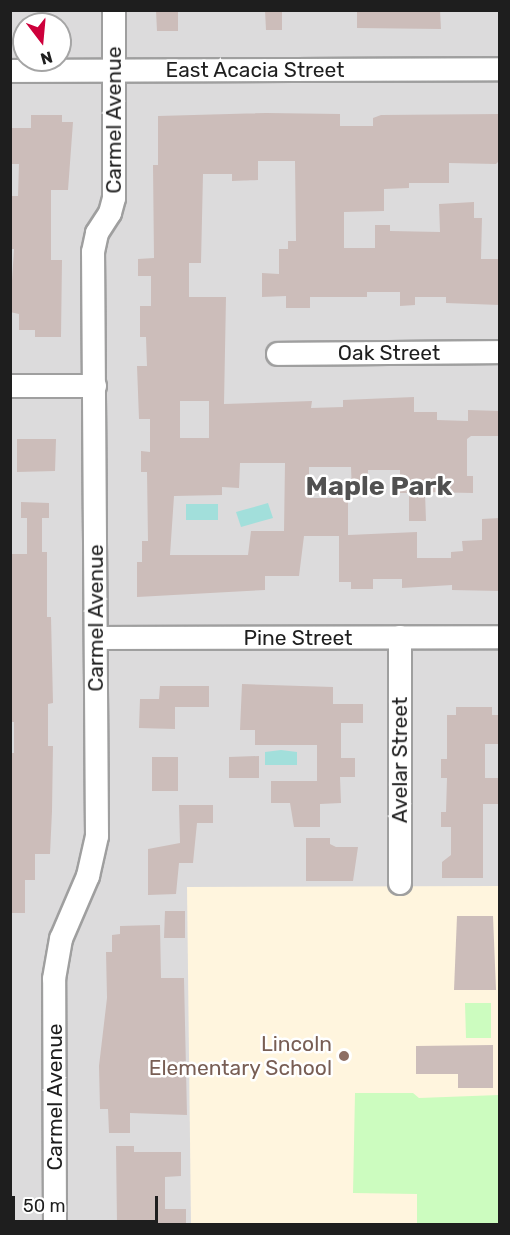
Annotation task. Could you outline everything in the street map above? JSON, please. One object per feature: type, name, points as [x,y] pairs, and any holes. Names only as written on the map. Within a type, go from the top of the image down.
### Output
[{"type":"street","name":"Carmel Avenue","points":[[55,1224],[54,979],[61,939],[88,876],[97,836],[93,241],[113,207],[114,10]]},
{"type":"street","name":"East Acacia Street","points":[[10,71],[500,69]]},
{"type":"street","name":"Oak Street","points":[[278,354],[500,352]]},
{"type":"street","points":[[10,386],[95,386]]},
{"type":"street","name":"Avelar Street","points":[[400,637],[400,883]]},
{"type":"street","name":"Pine Street","points":[[96,638],[500,637]]},
{"type":"shaded area","points":[[11,11],[499,11],[499,1224],[11,1224]]},
{"type":"shaded area","name":"Lincoln Elementary School","points":[[499,886],[499,1224],[191,1224],[187,887]]},
{"type":"green space","points":[[465,1003],[491,1003],[491,1038],[466,1038]]},
{"type":"green space","points":[[355,1093],[413,1093],[419,1098],[499,1095],[499,1224],[417,1224],[417,1194],[353,1193]]},
{"type":"water","points":[[268,503],[273,518],[241,527],[236,512]]},
{"type":"water","points":[[186,504],[218,504],[218,520],[186,520]]},
{"type":"water","points":[[281,750],[297,752],[297,765],[265,765],[265,752]]},
{"type":"building","points":[[156,10],[178,10],[178,31],[157,31]]},
{"type":"building","points":[[265,10],[282,10],[282,30],[266,30]]},
{"type":"building","points":[[357,10],[440,10],[441,29],[357,28]]},
{"type":"building","points":[[266,113],[340,114],[340,126],[373,126],[373,118],[381,115],[500,114],[500,160],[496,164],[449,163],[449,183],[409,183],[409,188],[384,189],[384,211],[344,212],[344,248],[375,248],[375,225],[390,225],[390,231],[440,232],[439,204],[474,202],[474,218],[482,218],[481,259],[500,259],[500,305],[446,303],[446,297],[415,297],[415,305],[400,306],[400,292],[367,292],[367,297],[310,297],[310,308],[286,308],[286,296],[262,297],[262,273],[279,274],[279,249],[288,249],[288,241],[296,241],[295,161],[258,161],[258,180],[232,181],[232,174],[203,174],[201,263],[189,263],[189,297],[226,297],[224,404],[312,401],[311,408],[343,407],[343,400],[414,397],[414,412],[437,412],[437,420],[468,421],[468,410],[500,411],[500,436],[471,436],[467,439],[467,476],[473,476],[473,493],[425,492],[426,521],[409,521],[409,493],[400,493],[400,470],[368,470],[367,494],[352,494],[351,467],[309,467],[309,498],[348,498],[348,535],[417,532],[417,558],[451,558],[451,552],[463,551],[462,541],[482,540],[482,519],[500,518],[500,591],[452,590],[452,585],[402,588],[402,579],[373,579],[373,589],[351,589],[351,582],[339,582],[339,536],[304,536],[299,576],[265,576],[265,590],[137,597],[137,562],[142,562],[142,541],[148,541],[147,472],[141,472],[141,451],[150,452],[150,419],[139,419],[137,366],[147,366],[146,337],[140,337],[140,306],[151,306],[151,276],[138,276],[138,259],[154,258],[153,165],[158,165],[158,116]],"holes":[[[180,401],[209,401],[209,438],[180,438]],[[240,463],[285,463],[284,531],[251,531],[248,555],[170,555],[174,496],[222,495],[222,487],[239,488]]]},
{"type":"building","points":[[31,115],[62,115],[62,122],[73,122],[68,190],[51,190],[51,260],[62,260],[61,337],[35,337],[35,330],[19,330],[19,314],[10,312],[14,249],[10,249],[10,196],[18,196],[19,164],[10,164],[10,128],[31,128]]},
{"type":"building","points":[[17,439],[56,439],[55,471],[17,472]]},
{"type":"building","points":[[21,502],[49,503],[49,518],[42,518],[42,552],[47,552],[47,617],[51,617],[53,703],[48,704],[48,746],[53,746],[52,811],[50,854],[35,854],[35,880],[25,880],[25,913],[10,913],[10,753],[14,753],[14,722],[10,722],[10,554],[27,554],[27,518],[21,518]]},
{"type":"building","points":[[242,684],[333,687],[333,704],[363,704],[363,723],[341,723],[341,758],[355,758],[355,777],[340,777],[341,803],[320,804],[320,827],[294,827],[290,803],[271,803],[271,781],[317,781],[317,745],[255,745],[255,730],[240,730]]},
{"type":"building","points":[[160,686],[209,686],[209,707],[175,707],[175,729],[139,728],[140,699],[159,699]]},
{"type":"building","points":[[456,707],[492,707],[492,715],[500,715],[500,744],[485,744],[485,778],[500,778],[500,804],[483,804],[483,878],[442,878],[442,862],[451,855],[451,827],[441,827],[441,812],[446,812],[447,778],[441,778],[441,759],[447,759],[447,715],[456,715]]},
{"type":"building","points":[[259,756],[259,778],[229,778],[229,757]]},
{"type":"building","points":[[152,757],[178,757],[178,791],[152,791]]},
{"type":"building","points":[[179,805],[213,805],[213,823],[197,823],[193,863],[179,863],[176,894],[148,895],[148,849],[180,843]]},
{"type":"building","points":[[306,838],[330,838],[330,844],[336,847],[358,847],[353,881],[306,881]]},
{"type":"building","points":[[165,911],[185,911],[185,938],[164,938]]},
{"type":"building","points":[[457,916],[493,916],[496,990],[454,990]]},
{"type":"building","points":[[160,925],[161,978],[184,978],[187,1115],[130,1113],[130,1133],[109,1133],[108,1109],[100,1109],[99,1066],[107,998],[106,952],[112,952],[112,935],[120,934],[120,926]]},
{"type":"building","points":[[493,1045],[493,1088],[458,1088],[458,1074],[416,1074],[416,1046]]},
{"type":"building","points":[[116,1146],[134,1146],[134,1152],[181,1152],[181,1176],[165,1177],[165,1209],[186,1209],[186,1224],[117,1224]]},
{"type":"place","name":"Lincoln Elementary School","points":[[344,1056]]},
{"type":"district","name":"Maple Park","points":[[379,487]]}]
